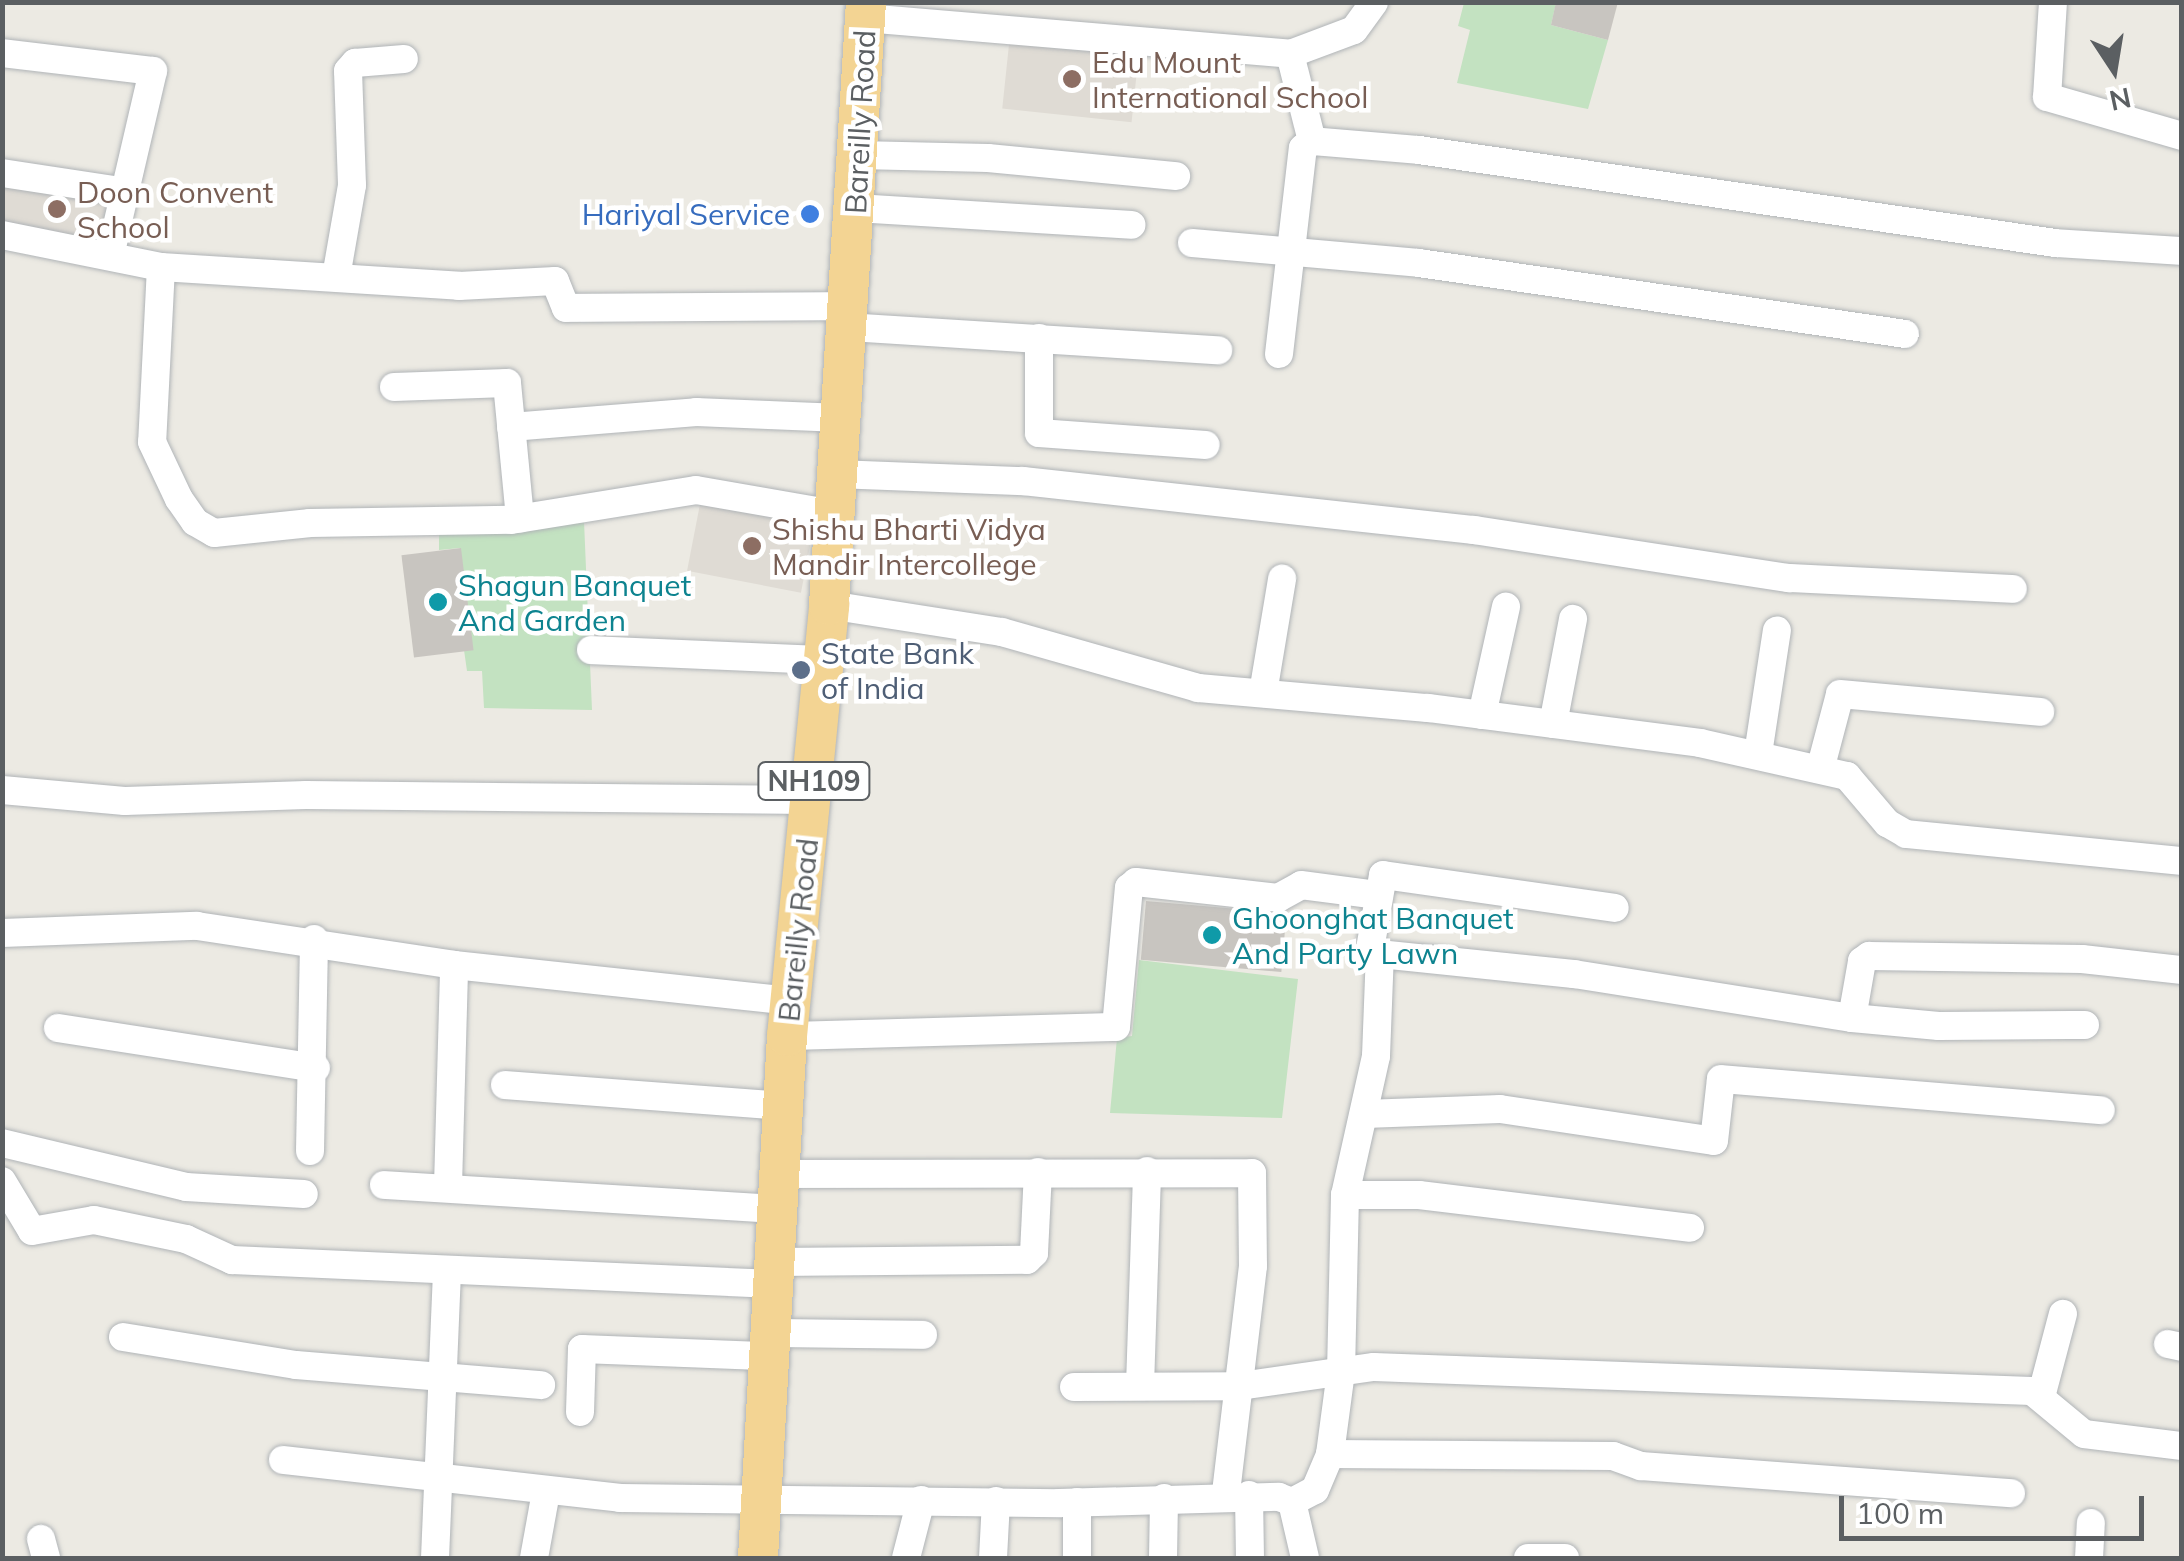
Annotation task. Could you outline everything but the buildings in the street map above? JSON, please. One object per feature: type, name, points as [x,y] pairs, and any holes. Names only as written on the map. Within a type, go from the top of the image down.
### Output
[{"type":"highway","name":"Bareilly Road","points":[[758,1558],[789,1018],[829,605],[866,10]]},
{"type":"street","points":[[866,10],[960,14],[1290,54],[1354,30],[1374,2]]},
{"type":"street","points":[[2053,2],[2048,96],[2182,136]]},
{"type":"street","points":[[2,54],[153,70],[110,256]]},
{"type":"street","points":[[1290,54],[1312,141]]},
{"type":"street","points":[[336,278],[352,185],[348,71],[355,63],[404,59]]},
{"type":"street","points":[[1280,354],[1304,148],[1312,141],[1420,150],[2055,243],[2182,251]]},
{"type":"street","points":[[859,154],[988,158],[1176,176]]},
{"type":"street","points":[[2,173],[126,192]]},
{"type":"street","points":[[856,208],[1130,226]]},
{"type":"street","points":[[2,235],[160,268],[459,286],[555,282],[566,308],[849,316],[1039,338],[1218,350]]},
{"type":"street","points":[[1192,243],[1292,256],[1419,263],[1690,308],[1905,334]]},
{"type":"street","points":[[160,268],[152,442],[202,529],[520,518],[696,490],[834,514]]},
{"type":"street","points":[[1039,338],[1039,433],[1206,445]]},
{"type":"street","points":[[394,388],[507,382],[520,518]]},
{"type":"street","points":[[511,427],[696,412],[841,418]]},
{"type":"street","points":[[837,474],[1023,482],[1474,530],[1789,578],[2013,589]]},
{"type":"street","points":[[1263,694],[1282,579]]},
{"type":"street","points":[[829,605],[1002,632],[1151,680],[1482,715],[1758,754],[1820,766],[1858,784],[1887,823],[1906,834],[2182,861]]},
{"type":"street","points":[[1482,715],[1506,607]]},
{"type":"street","points":[[1553,724],[1573,618]]},
{"type":"street","points":[[1758,754],[1778,630]]},
{"type":"street","points":[[592,650],[824,660]]},
{"type":"street","points":[[1820,766],[1840,694],[2040,712]]},
{"type":"street","points":[[2,790],[124,801],[306,795],[812,800]]},
{"type":"street","points":[[1616,908],[1387,874],[1378,895],[1370,949],[1380,954],[1574,974],[1852,1018],[1939,1026],[2085,1026]]},
{"type":"street","points":[[2,933],[197,926],[314,939],[789,1018],[1116,1027],[1129,888],[1136,882],[1278,898],[1301,885],[1378,895]]},
{"type":"street","points":[[310,1151],[316,1068],[314,939]]},
{"type":"street","points":[[283,1460],[546,1492],[996,1502],[1238,1495],[1292,1502],[1315,1490],[1330,1454],[1341,1372],[1345,1194],[1376,1056],[1380,954]]},
{"type":"street","points":[[1852,1018],[1862,961],[1869,956],[2082,959],[2182,970]]},
{"type":"street","points":[[448,1186],[454,965]]},
{"type":"street","points":[[58,1028],[316,1068]]},
{"type":"street","points":[[1364,1114],[1500,1109],[1714,1141],[1722,1078],[2102,1110]]},
{"type":"street","points":[[505,1085],[783,1106]]},
{"type":"street","points":[[2,1143],[186,1187],[304,1194]]},
{"type":"street","points":[[1140,1386],[1146,1171]]},
{"type":"street","points":[[384,1185],[778,1192],[1038,1172],[1252,1172],[1252,1266],[1240,1386],[1238,1495],[1250,1558]]},
{"type":"street","points":[[2,1181],[32,1232],[94,1220],[186,1239],[232,1260],[447,1270],[774,1273],[1027,1260],[1034,1253],[1038,1172]]},
{"type":"street","points":[[1345,1194],[1418,1195],[1690,1228]]},
{"type":"street","points":[[434,1558],[441,1478],[447,1270]]},
{"type":"street","points":[[2041,1397],[2063,1314]]},
{"type":"street","points":[[580,1412],[582,1350],[923,1335]]},
{"type":"street","points":[[122,1336],[296,1365],[541,1385]]},
{"type":"street","points":[[1074,1387],[1240,1386],[1341,1372],[1600,1374],[2032,1391],[2064,1424],[2084,1434],[2182,1446]]},
{"type":"street","points":[[1330,1454],[1614,1456],[1641,1466],[2011,1494]]},
{"type":"street","points":[[534,1558],[546,1492]]},
{"type":"street","points":[[1164,1498],[1164,1558]]},
{"type":"street","points":[[906,1558],[921,1500]]},
{"type":"street","points":[[992,1558],[996,1502]]},
{"type":"street","points":[[1076,1502],[1077,1558]]},
{"type":"street","points":[[1292,1502],[1304,1558]]},
{"type":"street","points":[[2089,1558],[2091,1523]]},
{"type":"street","points":[[1528,1558],[1565,1558]]},
{"type":"shaded area","name":"Edu Mount International School","points":[[1010,35],[1139,49],[1132,122],[1002,109]]},
{"type":"shaded area","name":"Doon Convent School","points":[[3,174],[117,189],[101,248],[3,229]]},
{"type":"shaded area","name":"Shishu Bharti Vidya Mandir Intercollege","points":[[701,499],[815,521],[801,593],[687,571]]},
{"type":"green space","points":[[1464,3],[1556,3],[1551,25],[1608,40],[1588,109],[1457,83],[1470,30],[1458,26]]},
{"type":"green space","points":[[584,521],[592,710],[484,708],[482,671],[467,671],[460,548],[439,550],[439,532]]},
{"type":"green space","points":[[1139,960],[1298,979],[1282,1118],[1110,1113],[1117,1038],[1132,1036]]},
{"type":"place","name":"Edu Mount International School","points":[[1072,79]]},
{"type":"place","name":"Doon Convent School","points":[[57,209]]},
{"type":"place","name":"Hariyal Service","points":[[810,214]]},
{"type":"place","name":"Shishu Bharti Vidya Mandir Intercollege","points":[[752,546]]},
{"type":"place","name":"Shagun Banquet And Garden","points":[[438,602]]},
{"type":"place","name":"State Bank of India","points":[[801,670]]},
{"type":"place","name":"Ghoonghat Banquet And Party Lawn","points":[[1212,935]]}]
